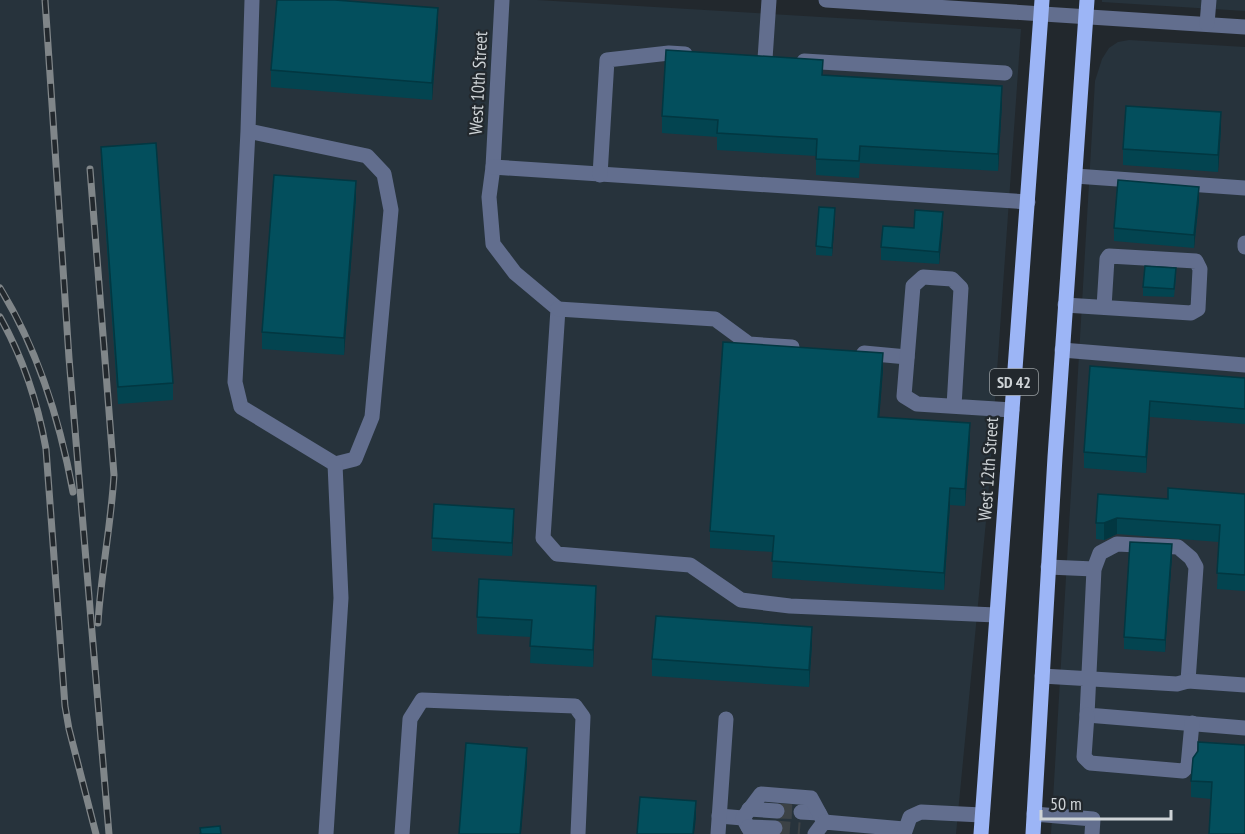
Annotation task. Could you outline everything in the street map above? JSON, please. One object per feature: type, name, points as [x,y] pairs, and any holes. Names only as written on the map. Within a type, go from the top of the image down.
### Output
[{"type":"main road","name":"SD 42","points":[[1033,834],[1062,350],[1087,0]]},
{"type":"main road","name":"West 12th Street","points":[[980,834],[1042,7]]},
{"type":"street","points":[[248,131],[367,156],[384,174],[392,210],[372,417],[355,459],[335,464],[241,407],[235,382],[248,131],[252,0]]},
{"type":"street","name":"West 10th Street","points":[[502,0],[493,167],[489,197],[493,244],[515,273],[558,309]]},
{"type":"street","points":[[769,0],[770,59],[1005,74]]},
{"type":"street","points":[[826,0],[1042,7],[1086,17],[1245,27]]},
{"type":"street","points":[[1207,24],[1209,0]]},
{"type":"street","points":[[600,174],[607,60],[669,53],[705,55]]},
{"type":"street","points":[[493,167],[1028,202]]},
{"type":"street","points":[[1075,176],[1245,188]]},
{"type":"street","points":[[1065,305],[1191,313],[1197,309],[1200,269],[1196,261],[1109,256],[1104,307]]},
{"type":"street","points":[[954,406],[961,288],[952,279],[923,277],[913,286],[904,396],[917,404],[1012,410]]},
{"type":"street","points":[[805,348],[749,344],[715,319],[558,309],[543,538],[557,554],[690,565],[741,600],[790,606],[996,615]]},
{"type":"street","points":[[1062,350],[1245,365]]},
{"type":"street","points":[[850,352],[907,357]]},
{"type":"street","points":[[326,834],[341,598],[335,464]]},
{"type":"street","points":[[1188,681],[1196,567],[1191,558],[1178,548],[1117,544],[1101,553],[1094,569],[1084,757],[1090,764],[1183,771],[1188,766],[1192,723]]},
{"type":"street","points":[[1048,567],[1094,569]]},
{"type":"street","points":[[1042,676],[1176,684],[1188,681],[1245,685]]},
{"type":"street","points":[[402,834],[410,719],[422,700],[575,706],[583,717],[578,834]]},
{"type":"street","points":[[1087,715],[1245,728]]},
{"type":"street","points":[[718,834],[726,719]]},
{"type":"street","points":[[748,822],[761,794],[811,798],[819,825]]},
{"type":"street","points":[[748,822],[777,811]]},
{"type":"street","points":[[801,812],[819,825]]},
{"type":"street","points":[[800,830],[819,825],[842,829],[904,831],[910,817],[921,812],[982,815]]},
{"type":"street","points":[[1034,814],[1093,819],[1092,834]]},
{"type":"street","points":[[719,816],[775,828]]},
{"type":"shaded area","points":[[0,0],[537,0],[1021,29],[988,500],[956,834],[0,834]]},
{"type":"shaded area","points":[[1102,0],[1245,0],[1245,11],[1102,2]]},
{"type":"shaded area","points":[[1129,40],[1245,47],[1245,834],[1051,834],[1095,81],[1102,59],[1109,48],[1118,42]]},
{"type":"building","points":[[277,0],[335,0],[438,8],[432,83],[271,70]]},
{"type":"building","points":[[666,50],[823,60],[822,75],[1002,86],[998,154],[860,146],[859,161],[816,159],[817,139],[717,133],[718,120],[662,116]]},
{"type":"building","points":[[1126,106],[1221,112],[1218,155],[1123,149]]},
{"type":"building","points":[[156,143],[173,383],[118,387],[101,147]]},
{"type":"building","points":[[274,175],[356,181],[344,338],[262,332]]},
{"type":"building","points":[[1118,180],[1199,187],[1194,235],[1114,228]]},
{"type":"building","points":[[819,207],[835,208],[832,248],[816,246]]},
{"type":"building","points":[[915,210],[943,212],[939,252],[881,247],[883,226],[914,228]]},
{"type":"building","points":[[1145,266],[1176,268],[1174,289],[1143,287]]},
{"type":"building","points":[[723,342],[883,353],[878,417],[970,423],[965,489],[950,488],[944,573],[772,561],[774,536],[710,531]]},
{"type":"building","points":[[1090,366],[1245,378],[1245,409],[1150,401],[1146,457],[1084,452]]},
{"type":"building","points":[[1168,488],[1245,494],[1245,575],[1217,573],[1220,525],[1117,518],[1104,523],[1096,523],[1098,494],[1168,499]]},
{"type":"building","points":[[434,504],[514,509],[512,543],[432,538]]},
{"type":"building","points":[[1130,542],[1172,544],[1165,640],[1124,637]]},
{"type":"building","points":[[479,579],[596,586],[593,650],[530,646],[532,620],[477,617]]},
{"type":"building","points":[[656,616],[812,627],[809,670],[652,659]]},
{"type":"building","points":[[1198,742],[1245,745],[1245,834],[1209,834],[1212,782],[1191,781],[1193,758],[1198,751]]},
{"type":"building","points":[[466,743],[527,748],[520,834],[459,834]]},
{"type":"building","points":[[640,797],[696,801],[693,834],[637,834]]},
{"type":"building","points":[[220,826],[221,834],[201,834],[200,828]]},
{"type":"tunnel","points":[[777,811],[801,812]]},
{"type":"tunnel","points":[[775,828],[800,830]]},
{"type":"railway","points":[[45,0],[69,358],[109,834]]},
{"type":"railway","points":[[90,169],[114,475],[98,623]]},
{"type":"railway","points":[[0,288],[26,336],[46,387],[68,465],[73,492]]},
{"type":"railway","points":[[0,317],[29,382],[46,449],[65,706],[96,834]]}]
